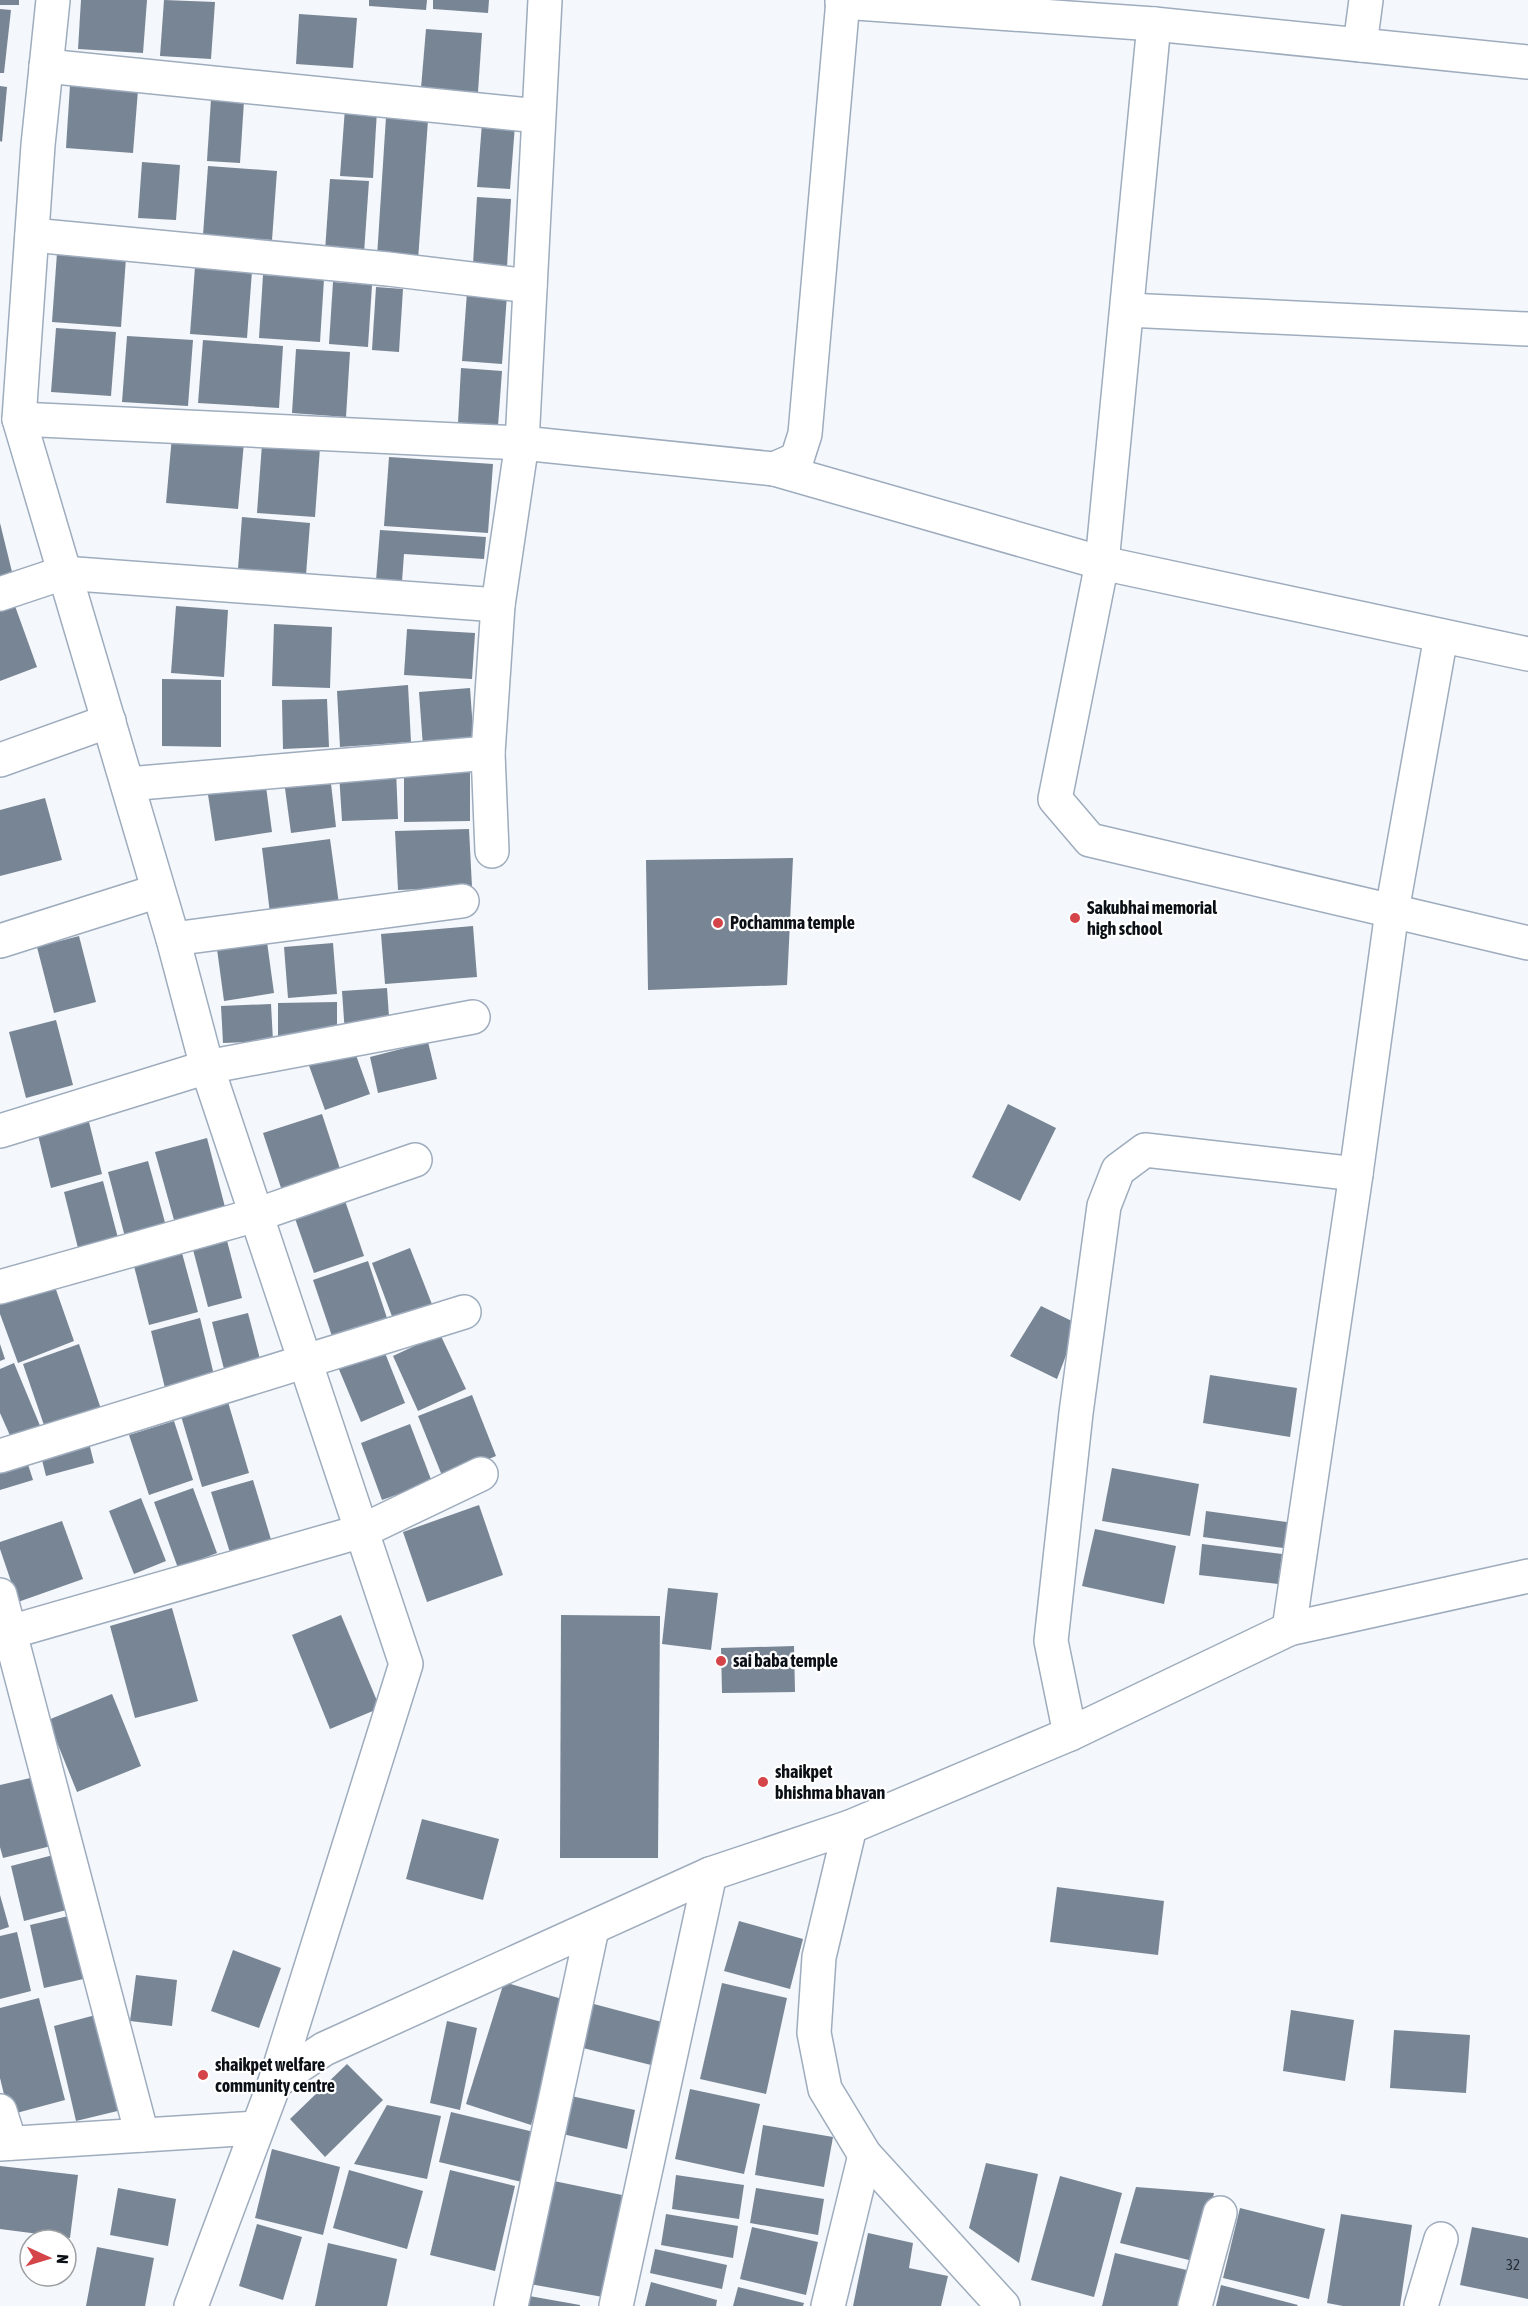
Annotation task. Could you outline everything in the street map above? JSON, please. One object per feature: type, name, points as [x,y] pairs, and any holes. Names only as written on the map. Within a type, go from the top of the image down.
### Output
[{"type":"street","points":[[53,0],[32,235],[19,419],[173,939],[207,1067],[406,1664],[275,2082],[191,2306]]},
{"type":"street","points":[[492,851],[488,753],[498,605],[522,443],[545,0]]},
{"type":"street","points":[[1360,45],[1366,0]]},
{"type":"street","points":[[774,469],[797,459],[805,434],[842,1],[1154,24],[1528,62]]},
{"type":"street","points":[[1154,24],[1102,563],[1055,800],[1090,840],[1528,943]]},
{"type":"street","points":[[46,66],[538,116]]},
{"type":"street","points":[[32,235],[388,269],[530,286]]},
{"type":"street","points":[[1127,310],[1528,330]]},
{"type":"street","points":[[19,419],[522,443],[774,469],[1102,563],[1528,654]]},
{"type":"street","points":[[0,594],[63,573],[498,605]]},
{"type":"street","points":[[1289,1629],[1392,911],[1441,636]]},
{"type":"street","points":[[0,760],[109,721]]},
{"type":"street","points":[[128,784],[488,753]]},
{"type":"street","points":[[0,941],[158,891]]},
{"type":"street","points":[[173,939],[462,901]]},
{"type":"street","points":[[0,1131],[207,1067],[473,1017]]},
{"type":"street","points":[[1070,1734],[1051,1641],[1076,1413],[1102,1217],[1118,1170],[1145,1150],[1356,1174]]},
{"type":"street","points":[[0,1287],[256,1215],[415,1160]]},
{"type":"street","points":[[0,1456],[464,1312]]},
{"type":"street","points":[[5,1634],[362,1531],[481,1474]]},
{"type":"street","points":[[275,2082],[324,2049],[710,1874],[850,1827],[1070,1734],[1289,1629],[1528,1576]]},
{"type":"street","points":[[0,1595],[5,1634],[142,2135]]},
{"type":"street","points":[[850,1827],[819,1957],[814,2033],[825,2089],[865,2155],[1003,2306]]},
{"type":"street","points":[[616,2306],[710,1874]]},
{"type":"street","points":[[511,2306],[592,1929]]},
{"type":"street","points":[[0,2111],[5,2143],[257,2128]]},
{"type":"street","points":[[828,2306],[865,2155]]},
{"type":"street","points":[[1195,2306],[1220,2213]]},
{"type":"street","points":[[1421,2306],[1441,2239]]},
{"type":"building","points":[[0,0],[19,0],[19,5],[0,5]]},
{"type":"building","points":[[81,0],[147,0],[143,53],[78,49]]},
{"type":"building","points":[[164,0],[215,2],[211,59],[160,56]]},
{"type":"building","points":[[369,0],[427,0],[426,10],[369,6]]},
{"type":"building","points":[[433,0],[489,0],[488,13],[433,9]]},
{"type":"building","points":[[0,9],[11,10],[4,73],[0,73]]},
{"type":"building","points":[[299,14],[357,18],[353,68],[296,64]]},
{"type":"building","points":[[426,29],[482,33],[478,92],[421,88]]},
{"type":"building","points":[[70,85],[138,90],[133,153],[66,148]]},
{"type":"building","points":[[0,86],[7,87],[2,142],[0,141]]},
{"type":"building","points":[[211,99],[244,101],[240,163],[207,161]]},
{"type":"building","points":[[345,108],[377,110],[373,178],[340,176]]},
{"type":"building","points":[[386,117],[428,120],[418,260],[377,257]]},
{"type":"building","points":[[482,123],[515,125],[510,189],[477,187]]},
{"type":"building","points":[[142,162],[180,165],[176,220],[138,218]]},
{"type":"building","points":[[208,166],[277,171],[272,240],[203,235]]},
{"type":"building","points":[[330,179],[369,181],[364,253],[325,251]]},
{"type":"building","points":[[477,197],[511,199],[507,267],[473,264]]},
{"type":"building","points":[[57,253],[126,258],[121,327],[52,322]]},
{"type":"building","points":[[195,267],[252,271],[247,338],[190,334]]},
{"type":"building","points":[[263,275],[324,279],[320,342],[259,338]]},
{"type":"building","points":[[333,282],[372,285],[368,347],[329,344]]},
{"type":"building","points":[[376,287],[403,289],[399,352],[372,350]]},
{"type":"building","points":[[467,292],[507,295],[502,364],[462,361]]},
{"type":"building","points":[[56,328],[116,332],[111,396],[51,392]]},
{"type":"building","points":[[127,336],[193,340],[188,406],[122,402]]},
{"type":"building","points":[[203,340],[283,346],[279,408],[198,403]]},
{"type":"building","points":[[296,349],[350,352],[346,417],[292,413]]},
{"type":"building","points":[[461,368],[502,371],[498,426],[458,423]]},
{"type":"building","points":[[172,436],[244,442],[238,509],[166,503]]},
{"type":"building","points":[[262,444],[320,448],[315,517],[257,513]]},
{"type":"building","points":[[389,457],[493,464],[488,533],[384,526]]},
{"type":"building","points":[[242,517],[310,523],[305,588],[237,582]]},
{"type":"building","points":[[0,523],[14,580],[0,583]]},
{"type":"building","points":[[380,530],[486,537],[484,559],[404,554],[401,595],[375,593]]},
{"type":"building","points":[[15,606],[37,667],[0,681],[0,612]]},
{"type":"building","points":[[176,606],[228,610],[224,677],[171,673]]},
{"type":"building","points":[[274,624],[332,627],[330,688],[272,686]]},
{"type":"building","points":[[407,629],[475,633],[472,679],[404,675]]},
{"type":"building","points":[[162,679],[221,680],[221,747],[162,746]]},
{"type":"building","points":[[408,685],[411,742],[340,747],[337,691]]},
{"type":"building","points":[[470,688],[474,744],[423,747],[419,692]]},
{"type":"building","points":[[327,699],[329,747],[283,749],[282,700]]},
{"type":"building","points":[[470,768],[470,821],[404,822],[404,770]]},
{"type":"building","points":[[396,770],[398,819],[342,821],[339,773]]},
{"type":"building","points":[[330,775],[336,827],[291,833],[284,781]]},
{"type":"building","points":[[265,779],[272,832],[215,841],[207,788]]},
{"type":"building","points":[[45,798],[62,860],[0,876],[0,810]]},
{"type":"building","points":[[469,829],[472,887],[398,890],[395,831]]},
{"type":"building","points":[[330,839],[339,904],[270,913],[262,848]]},
{"type":"building","name":"Pochamma temple","points":[[793,858],[787,985],[648,990],[646,860]]},
{"type":"building","points":[[473,926],[477,977],[385,984],[381,934]]},
{"type":"building","points":[[79,936],[96,1002],[54,1013],[37,947]]},
{"type":"building","points":[[267,942],[274,993],[224,1001],[217,949]]},
{"type":"building","points":[[333,943],[337,994],[288,998],[284,947]]},
{"type":"building","points":[[387,988],[390,1031],[345,1034],[342,991]]},
{"type":"building","points":[[337,1002],[337,1036],[278,1037],[278,1003]]},
{"type":"building","points":[[271,1004],[273,1041],[223,1043],[221,1006]]},
{"type":"building","points":[[56,1020],[73,1085],[26,1098],[9,1032]]},
{"type":"building","points":[[428,1042],[437,1079],[378,1093],[370,1057]]},
{"type":"building","points":[[352,1044],[370,1094],[325,1110],[307,1060]]},
{"type":"building","points":[[1008,1104],[1056,1128],[1020,1201],[972,1177]]},
{"type":"building","points":[[87,1114],[102,1174],[51,1188],[36,1127]]},
{"type":"building","points":[[322,1114],[343,1178],[284,1197],[263,1133]]},
{"type":"building","points":[[207,1138],[225,1207],[174,1220],[155,1152]]},
{"type":"building","points":[[148,1161],[166,1226],[125,1237],[108,1172]]},
{"type":"building","points":[[103,1181],[118,1238],[78,1248],[64,1192]]},
{"type":"building","points":[[341,1189],[364,1256],[314,1273],[291,1207]]},
{"type":"building","points":[[225,1233],[242,1298],[208,1307],[191,1242]]},
{"type":"building","points":[[410,1248],[435,1312],[396,1327],[372,1263]]},
{"type":"building","points":[[182,1253],[198,1312],[149,1325],[134,1266]]},
{"type":"building","points":[[368,1261],[389,1324],[334,1342],[313,1280]]},
{"type":"building","points":[[54,1284],[74,1341],[18,1363],[0,1314],[0,1305]]},
{"type":"building","points":[[1041,1306],[1078,1324],[1057,1379],[1010,1356]]},
{"type":"building","points":[[248,1313],[261,1363],[225,1373],[212,1322]]},
{"type":"building","points":[[200,1318],[214,1375],[165,1388],[151,1331]]},
{"type":"building","points":[[440,1334],[466,1389],[418,1411],[393,1356]]},
{"type":"building","points":[[0,1344],[5,1359],[0,1361]]},
{"type":"building","points":[[79,1344],[102,1412],[46,1431],[23,1364]]},
{"type":"building","points":[[383,1348],[405,1403],[361,1422],[338,1367]]},
{"type":"building","points":[[14,1363],[41,1428],[12,1440],[0,1413],[0,1369]]},
{"type":"building","points":[[1210,1375],[1297,1388],[1290,1437],[1203,1423]]},
{"type":"building","points":[[472,1395],[496,1456],[443,1478],[418,1416]]},
{"type":"building","points":[[228,1402],[249,1473],[202,1487],[181,1416]]},
{"type":"building","points":[[174,1421],[193,1480],[149,1495],[129,1435]]},
{"type":"building","points":[[410,1424],[432,1482],[382,1500],[361,1443]]},
{"type":"building","points":[[88,1439],[94,1463],[46,1476],[40,1452]]},
{"type":"building","points":[[24,1452],[33,1480],[0,1490],[0,1460]]},
{"type":"building","points":[[1112,1468],[1199,1484],[1190,1536],[1102,1521]]},
{"type":"building","points":[[253,1480],[273,1546],[232,1559],[211,1492]]},
{"type":"building","points":[[193,1488],[217,1553],[178,1568],[154,1502]]},
{"type":"building","points":[[141,1498],[166,1561],[134,1574],[109,1511]]},
{"type":"building","points":[[479,1505],[503,1575],[427,1602],[403,1532]]},
{"type":"building","points":[[1206,1511],[1294,1523],[1291,1549],[1203,1537]]},
{"type":"building","points":[[62,1521],[83,1579],[18,1602],[0,1549],[0,1542]]},
{"type":"building","points":[[1095,1529],[1176,1546],[1164,1604],[1082,1586]]},
{"type":"building","points":[[1202,1544],[1282,1554],[1278,1584],[1199,1575]]},
{"type":"building","points":[[668,1588],[718,1593],[711,1650],[662,1644]]},
{"type":"building","points":[[172,1608],[198,1701],[135,1718],[110,1626]]},
{"type":"building","points":[[341,1615],[380,1708],[330,1729],[292,1635]]},
{"type":"building","points":[[561,1615],[660,1616],[658,1858],[560,1858]]},
{"type":"building","points":[[794,1646],[795,1692],[722,1693],[721,1648]]},
{"type":"building","points":[[112,1694],[141,1766],[77,1792],[48,1720]]},
{"type":"building","points":[[39,1776],[55,1845],[3,1858],[0,1847],[0,1785]]},
{"type":"building","points":[[422,1819],[499,1839],[483,1900],[406,1879]]},
{"type":"building","points":[[61,1853],[74,1908],[24,1921],[11,1866]]},
{"type":"building","points":[[1057,1887],[1164,1901],[1158,1955],[1050,1942]]},
{"type":"building","points":[[0,1895],[9,1927],[0,1930]]},
{"type":"building","points":[[77,1914],[92,1977],[44,1988],[30,1925]]},
{"type":"building","points":[[739,1921],[803,1939],[790,1989],[724,1971]]},
{"type":"building","points":[[17,1932],[31,1991],[0,1999],[0,1936]]},
{"type":"building","points":[[233,1950],[281,1968],[259,2028],[211,2011]]},
{"type":"building","points":[[136,1975],[177,1980],[172,2026],[130,2021]]},
{"type":"building","points":[[504,1982],[569,2001],[531,2125],[466,2104]]},
{"type":"building","points":[[722,1983],[787,1998],[766,2094],[700,2079]]},
{"type":"building","points":[[39,1998],[65,2100],[9,2115],[0,2078],[0,2008]]},
{"type":"building","points":[[590,2003],[662,2022],[651,2065],[579,2047]]},
{"type":"building","points":[[1291,2010],[1354,2020],[1345,2081],[1283,2071]]},
{"type":"building","points":[[107,2012],[130,2108],[76,2121],[54,2026]]},
{"type":"building","points":[[447,2021],[477,2028],[460,2110],[430,2103]]},
{"type":"building","points":[[1394,2030],[1470,2035],[1466,2093],[1390,2088]]},
{"type":"building","points":[[347,2064],[383,2100],[325,2157],[290,2119]]},
{"type":"building","points":[[690,2089],[760,2104],[744,2174],[675,2159]]},
{"type":"building","points":[[562,2094],[635,2110],[627,2149],[554,2132]]},
{"type":"building","points":[[387,2105],[441,2116],[427,2179],[354,2164]]},
{"type":"building","points":[[451,2112],[534,2132],[522,2182],[439,2162]]},
{"type":"building","points":[[763,2125],[833,2137],[824,2187],[755,2175]]},
{"type":"building","points":[[272,2149],[340,2167],[323,2235],[255,2218]]},
{"type":"building","points":[[986,2163],[1038,2174],[1019,2263],[969,2228]]},
{"type":"building","points":[[0,2166],[78,2175],[71,2228],[18,2228],[18,2231],[0,2229]]},
{"type":"building","points":[[349,2170],[423,2191],[407,2249],[333,2228]]},
{"type":"building","points":[[450,2170],[515,2186],[495,2271],[430,2255]]},
{"type":"building","points":[[676,2175],[744,2185],[739,2219],[672,2209]]},
{"type":"building","points":[[1060,2176],[1122,2193],[1094,2297],[1031,2280]]},
{"type":"building","points":[[544,2179],[622,2195],[603,2297],[524,2283]]},
{"type":"building","points":[[1136,2187],[1214,2193],[1197,2262],[1120,2243]]},
{"type":"building","points":[[118,2188],[176,2199],[168,2246],[110,2235]]},
{"type":"building","points":[[756,2188],[824,2199],[818,2235],[750,2223]]},
{"type":"building","points":[[1240,2208],[1325,2229],[1309,2299],[1223,2278]]},
{"type":"building","points":[[666,2214],[738,2226],[733,2258],[661,2245]]},
{"type":"building","points":[[1341,2214],[1412,2225],[1400,2306],[1343,2306],[1327,2303]]},
{"type":"building","points":[[257,2224],[302,2237],[283,2300],[239,2286]]},
{"type":"building","points":[[752,2227],[818,2242],[806,2295],[740,2279]]},
{"type":"building","points":[[1472,2227],[1528,2238],[1528,2299],[1460,2285]]},
{"type":"building","points":[[868,2233],[913,2243],[909,2268],[948,2276],[941,2306],[853,2306]]},
{"type":"building","points":[[328,2243],[397,2259],[387,2306],[315,2306]]},
{"type":"building","points":[[97,2247],[154,2258],[145,2306],[86,2306]]},
{"type":"building","points":[[655,2249],[727,2265],[722,2289],[650,2273]]},
{"type":"building","points":[[1115,2253],[1195,2272],[1187,2306],[1102,2306]]},
{"type":"building","points":[[651,2282],[717,2300],[716,2306],[645,2306]]},
{"type":"building","points":[[1221,2285],[1298,2305],[1216,2306]]},
{"type":"building","points":[[738,2287],[804,2303],[803,2306],[733,2306]]},
{"type":"building","points":[[518,2294],[580,2305],[580,2306],[516,2306]]},
{"type":"place","name":"Sakubhai memorial high school","points":[[1075,918]]},
{"type":"place","name":"Pochamma temple","points":[[718,923]]},
{"type":"place","name":"sai baba temple","points":[[721,1661]]},
{"type":"place","name":"shaikpet bhishma bhavan","points":[[763,1782]]},
{"type":"place","name":"shaikpet welfare community centre","points":[[203,2075]]}]
